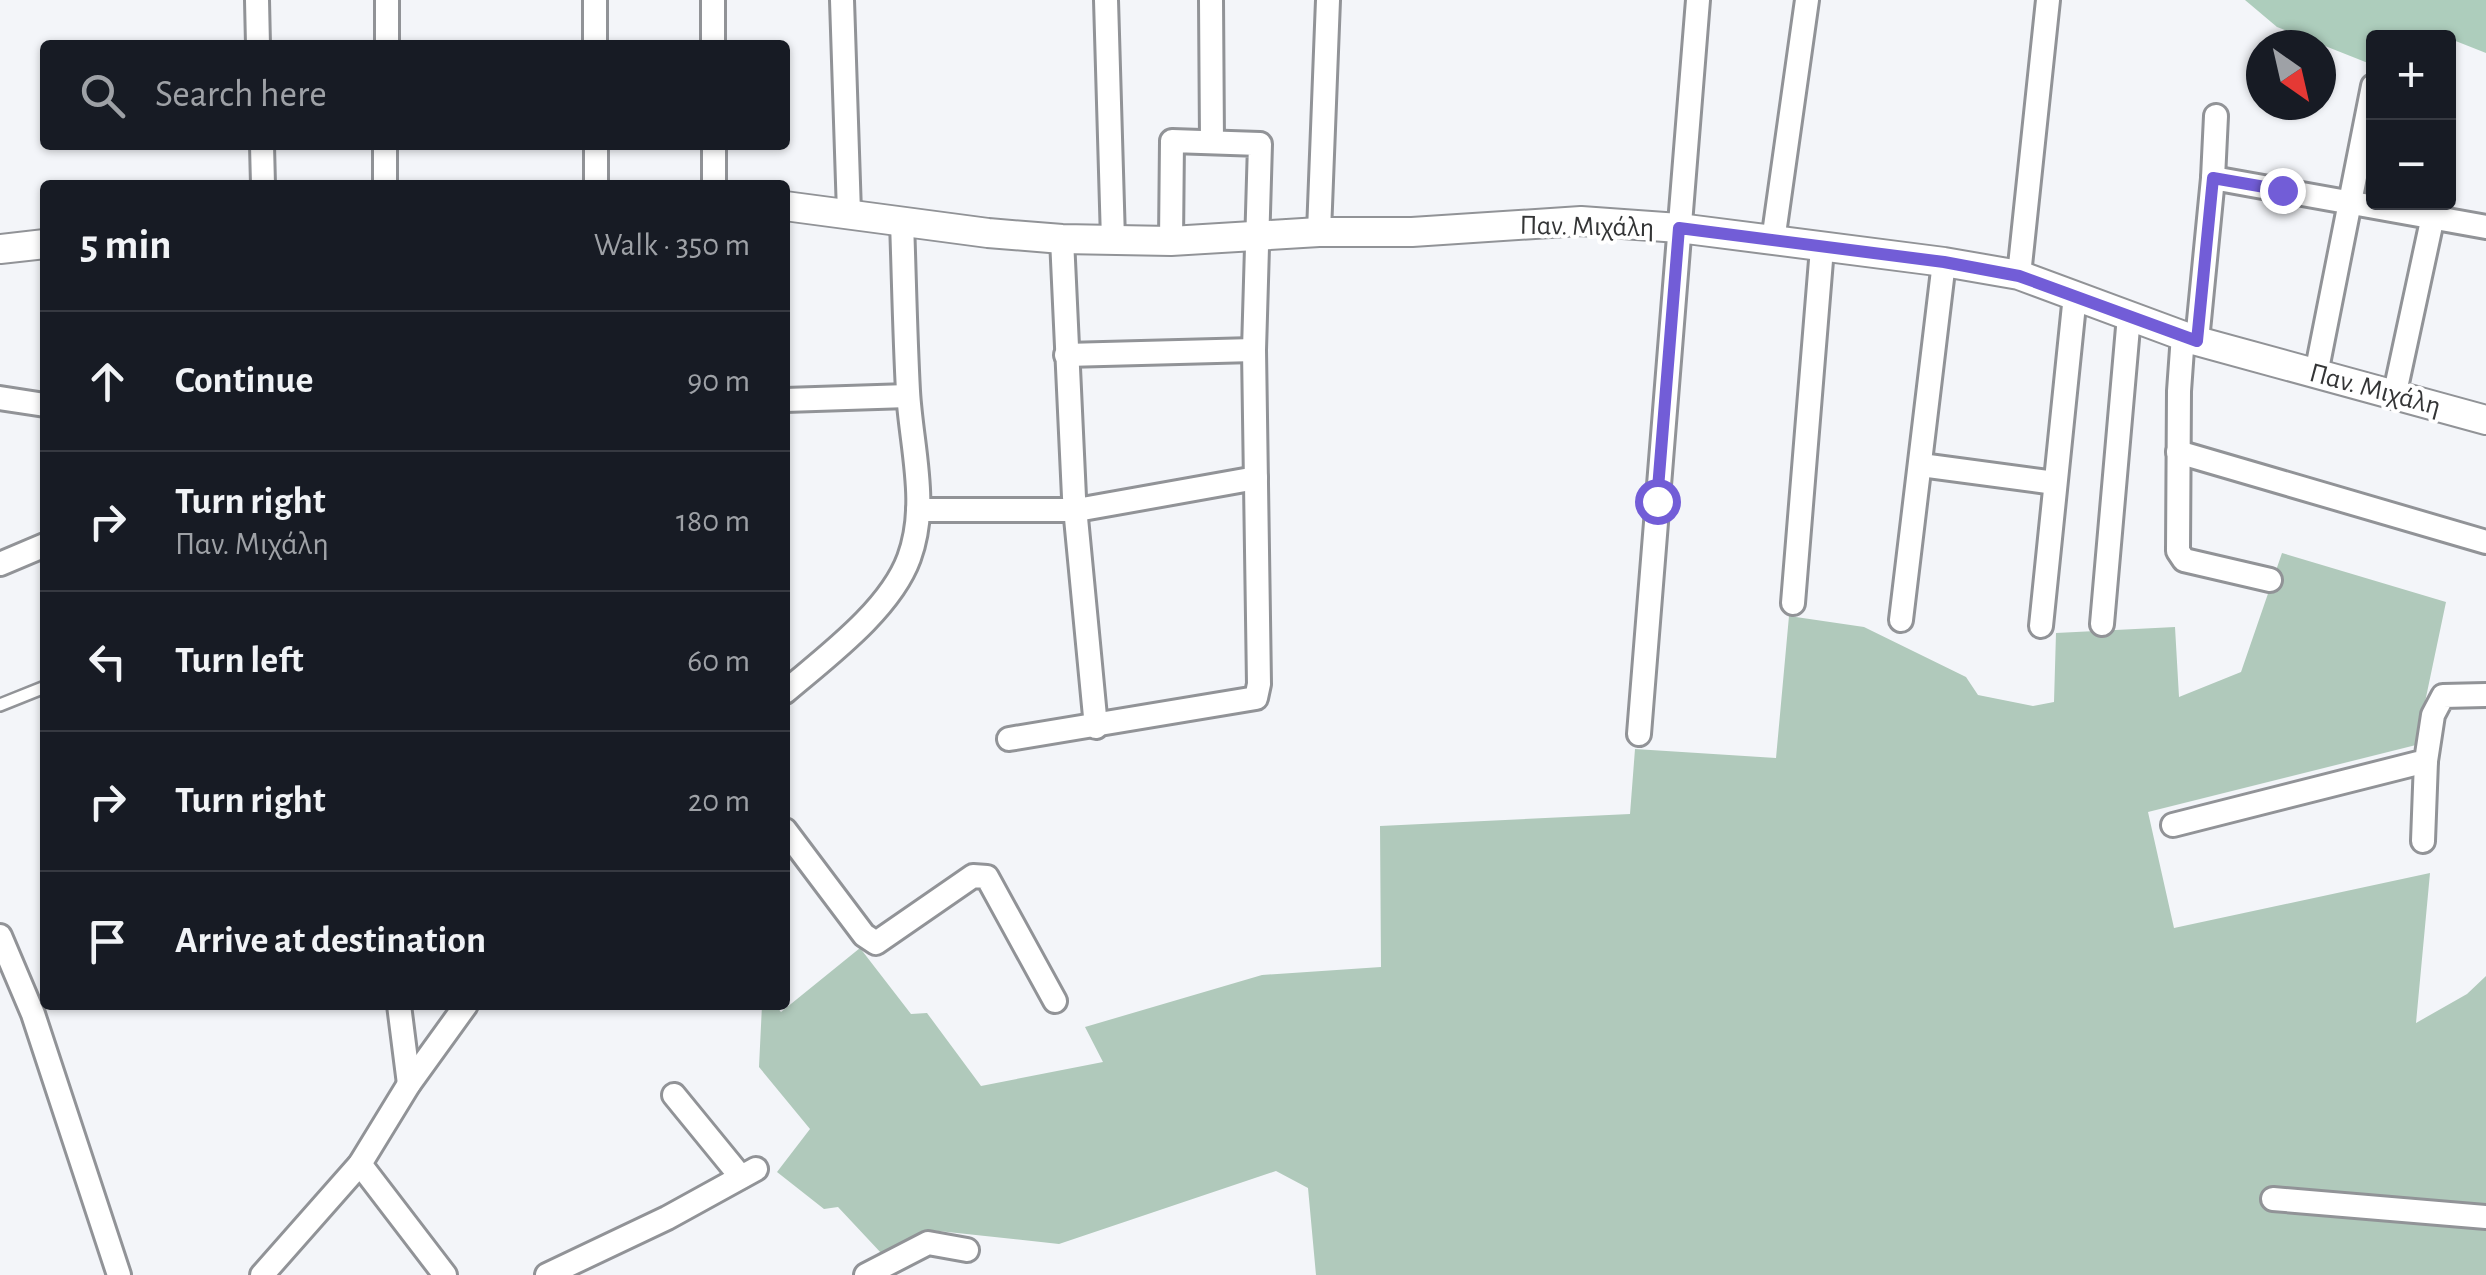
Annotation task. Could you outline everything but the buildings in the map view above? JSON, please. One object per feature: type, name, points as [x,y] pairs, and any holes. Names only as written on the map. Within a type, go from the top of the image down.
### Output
[{"type":"street","points":[[257,0],[258,40]]},
{"type":"street","points":[[386,40],[387,0]]},
{"type":"street","points":[[595,0],[596,40]]},
{"type":"street","points":[[713,0],[714,40]]},
{"type":"street","points":[[842,0],[849,214]]},
{"type":"street","points":[[1106,0],[1113,240]]},
{"type":"street","points":[[1211,0],[1212,141]]},
{"type":"street","points":[[1319,232],[1328,0]]},
{"type":"street","points":[[1638,734],[1698,0]]},
{"type":"street","points":[[1773,241],[1807,0]]},
{"type":"street","points":[[2019,276],[2048,0]]},
{"type":"street","points":[[2216,116],[2213,178],[2178,452],[2178,550],[2184,560],[2270,580]]},
{"type":"street","points":[[2316,374],[2366,120]]},
{"type":"street","points":[[1010,739],[1256,698],[1259,684],[1254,350],[1260,144],[1172,141],[1171,242]]},
{"type":"street","points":[[262,150],[263,180]]},
{"type":"street","points":[[384,180],[385,150]]},
{"type":"street","points":[[596,150],[596,180]]},
{"type":"street","points":[[714,150],[714,180]]},
{"type":"street","points":[[2213,178],[2366,204]]},
{"type":"street","name":"Παν. Μιχάλη","points":[[790,207],[1062,239],[1171,242],[1581,221],[1679,228],[1944,262],[2019,276],[2190,338],[2486,420]]},
{"type":"street","points":[[2394,397],[2435,210]]},
{"type":"street","points":[[2438,210],[2486,227]]},
{"type":"street","points":[[790,687],[887,596],[909,559],[918,510],[908,396],[902,222]]},
{"type":"street","points":[[1062,239],[1066,355],[1096,727]]},
{"type":"street","points":[[0,249],[40,245]]},
{"type":"street","points":[[1793,603],[1822,248]]},
{"type":"street","points":[[1901,620],[1944,262]]},
{"type":"street","points":[[2040,626],[2075,294]]},
{"type":"street","points":[[2102,624],[2129,316]]},
{"type":"street","points":[[1066,355],[1254,350]]},
{"type":"street","points":[[790,400],[908,396]]},
{"type":"street","points":[[0,398],[40,404]]},
{"type":"street","points":[[2178,452],[2486,542]]},
{"type":"street","points":[[1920,465],[2054,483]]},
{"type":"street","points":[[918,510],[1077,510],[1256,478]]},
{"type":"street","points":[[0,564],[40,547]]},
{"type":"street","points":[[2423,841],[2426,761],[2433,714],[2442,696],[2486,696]]},
{"type":"street","points":[[2173,825],[2426,761]]},
{"type":"street","points":[[790,837],[864,935],[876,943],[973,876],[986,877],[1055,1000]]},
{"type":"street","points":[[0,936],[32,1014],[119,1275]]},
{"type":"street","points":[[399,1010],[409,1084]]},
{"type":"street","points":[[262,1275],[360,1164],[409,1084],[462,1010]]},
{"type":"street","points":[[547,1275],[666,1218],[748,1173],[674,1095]]},
{"type":"street","points":[[360,1164],[445,1275]]},
{"type":"street","points":[[2274,1199],[2486,1216]]},
{"type":"street","points":[[866,1275],[928,1243],[967,1250]]},
{"type":"lane","points":[[0,705],[40,689]]},
{"type":"green space","points":[[2245,0],[2486,0],[2486,53],[2456,41],[2456,30],[2366,30],[2366,62],[2336,50],[2336,30],[2277,27]]},
{"type":"green space","points":[[2282,553],[2446,602],[2416,745],[2148,812],[2174,928],[2430,873],[2416,1023],[2467,994],[2486,976],[2486,1275],[1316,1275],[1308,1188],[1276,1171],[1059,1244],[929,1230],[882,1254],[838,1207],[824,1209],[777,1172],[810,1129],[759,1067],[762,1010],[790,1010],[790,1005],[860,948],[911,1014],[927,1013],[981,1086],[1103,1062],[1085,1027],[1262,975],[1381,967],[1380,826],[1630,814],[1635,749],[1776,758],[1789,616],[1864,627],[1966,677],[1978,695],[2033,706],[2054,702],[2056,633],[2175,627],[2179,697],[2241,672]]},
{"type":"route","points":[[1657,501],[1679,228],[1944,262],[2019,276],[2197,341],[2213,178],[2282,190]]}]
